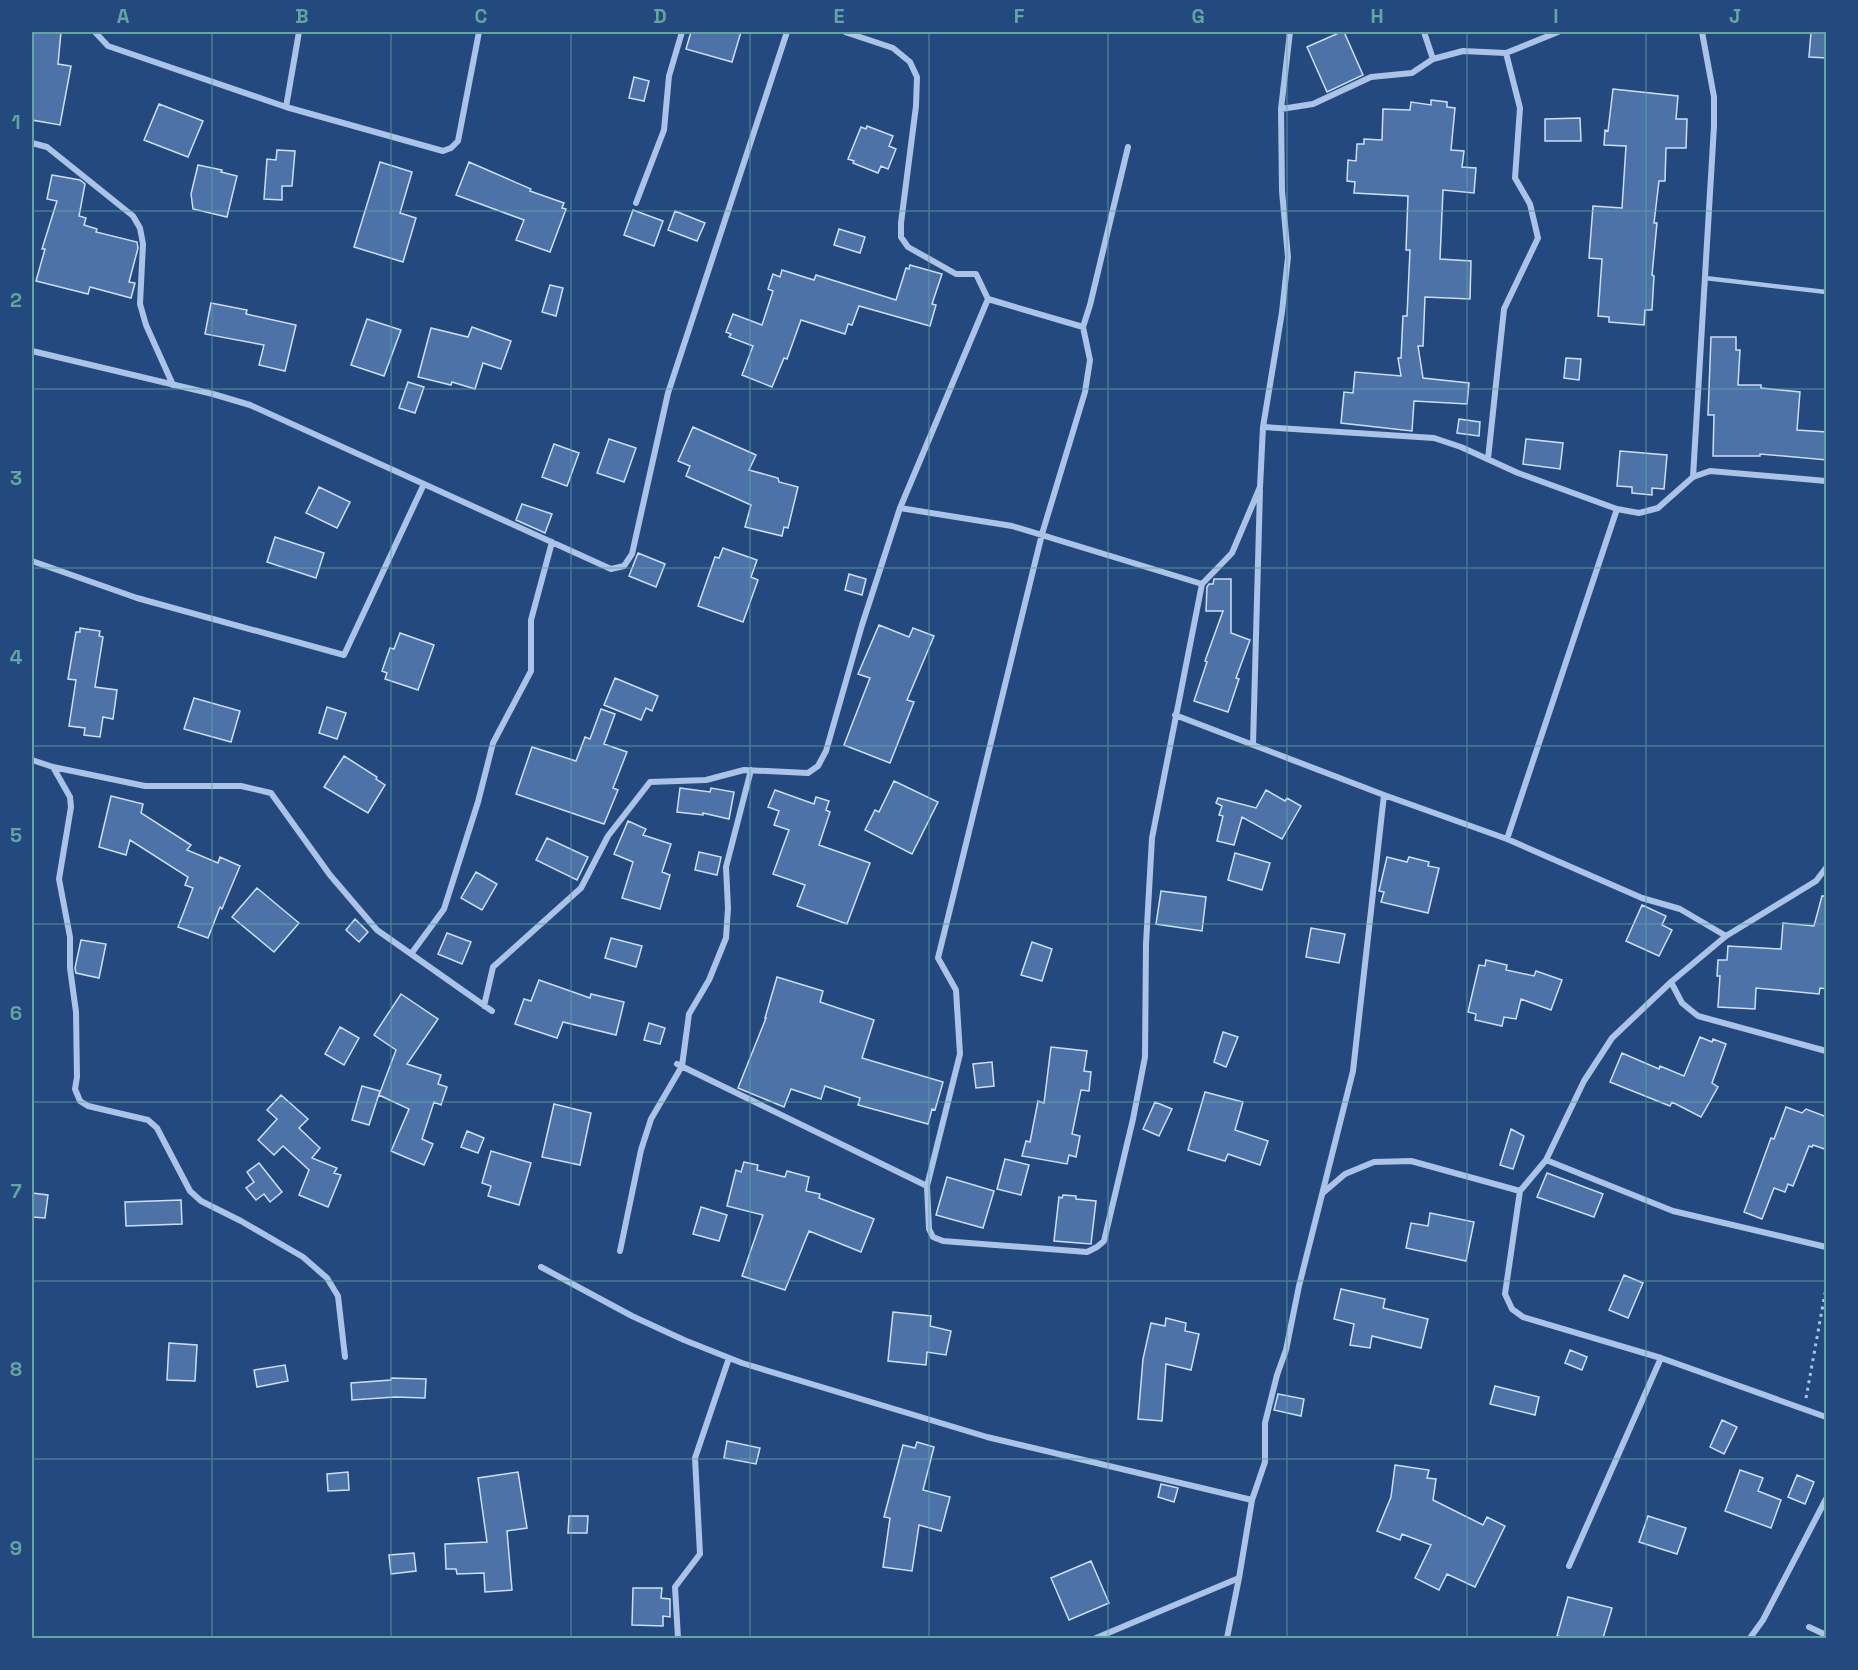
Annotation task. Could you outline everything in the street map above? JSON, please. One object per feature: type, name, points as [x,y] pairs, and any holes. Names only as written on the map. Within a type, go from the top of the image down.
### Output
[{"type":"street","points":[[95,32],[108,46],[286,107],[443,151],[451,148],[458,141],[479,32]]},
{"type":"street","points":[[286,107],[299,32]]},
{"type":"street","points":[[636,203],[664,130],[669,75],[682,32]]},
{"type":"street","points":[[32,351],[250,405],[611,569],[624,566],[632,554],[668,393],[787,32]]},
{"type":"street","points":[[845,32],[893,48],[910,62],[917,77],[916,106],[901,223],[901,237],[908,247],[956,274],[976,274],[988,299],[1083,327]]},
{"type":"street","points":[[1253,745],[1263,427],[1282,312],[1288,257],[1282,192],[1281,109],[1290,32]]},
{"type":"street","points":[[1424,32],[1433,59]]},
{"type":"street","points":[[1281,109],[1313,104],[1371,77],[1412,73],[1433,59],[1463,51],[1506,53],[1558,32]]},
{"type":"street","points":[[1693,477],[1714,97],[1702,32]]},
{"type":"street","points":[[1488,459],[1504,309],[1538,238],[1530,204],[1515,178],[1520,108],[1506,53]]},
{"type":"street","points":[[32,143],[47,147],[133,216],[140,228],[143,244],[140,304],[146,325],[173,385]]},
{"type":"street","points":[[1128,147],[1083,327],[1090,360],[1085,392],[1042,534],[938,958],[956,990],[960,1054],[927,1186],[929,1229],[933,1237],[943,1241],[1087,1252],[1104,1241],[1145,1057],[1146,944],[1152,838],[1202,584],[1232,553],[1260,487]]},
{"type":"street","points":[[484,1006],[493,967],[581,888],[608,836],[650,782],[706,780],[744,770],[808,773],[818,766],[826,751],[862,625],[900,508],[988,299]]},
{"type":"street","points":[[1263,427],[1434,438],[1461,447],[1518,473],[1617,509],[1639,513],[1658,508],[1693,477],[1710,471],[1827,481]]},
{"type":"street","points":[[32,561],[137,598],[344,655],[424,484]]},
{"type":"street","points":[[900,508],[1012,526],[1202,584]]},
{"type":"street","points":[[1507,839],[1617,509]]},
{"type":"street","points":[[411,954],[444,909],[478,802],[493,743],[531,671],[531,620],[552,542]]},
{"type":"street","points":[[1175,715],[1384,795],[1507,839],[1642,898],[1680,909],[1726,936]]},
{"type":"street","points":[[32,760],[53,767],[145,786],[241,786],[271,793],[330,875],[377,930],[492,1011]]},
{"type":"street","points":[[53,767],[70,797],[71,807],[59,879],[70,937],[70,968],[76,1018],[77,1077],[75,1089],[80,1101],[88,1106],[148,1120],[157,1128],[190,1191],[201,1202],[241,1221],[303,1257],[327,1278],[338,1296],[345,1357]]},
{"type":"street","points":[[620,1251],[641,1150],[651,1119],[679,1065],[689,1014],[709,980],[726,938],[728,908],[726,867],[751,770]]},
{"type":"street","points":[[1227,1638],[1252,1500],[1265,1462],[1265,1423],[1286,1350],[1299,1286],[1353,1071],[1384,795]]},
{"type":"street","points":[[1827,868],[1816,881],[1726,936],[1671,982],[1612,1038],[1584,1081],[1546,1160],[1520,1191],[1505,1294],[1512,1309],[1523,1317],[1660,1358],[1827,1418]]},
{"type":"street","points":[[1671,982],[1682,1003],[1698,1016],[1827,1051]]},
{"type":"street","points":[[679,1065],[927,1186]]},
{"type":"street","points":[[1546,1160],[1673,1211],[1827,1247]]},
{"type":"street","points":[[1322,1193],[1345,1174],[1374,1162],[1411,1161],[1520,1191]]},
{"type":"street","points":[[541,1267],[632,1316],[729,1358],[987,1437],[1252,1500]]},
{"type":"street","points":[[678,1638],[675,1587],[700,1554],[695,1458],[729,1358]]},
{"type":"street","points":[[1569,1566],[1660,1358]]},
{"type":"street","points":[[1750,1638],[1763,1620],[1827,1499]]},
{"type":"street","points":[[1096,1638],[1239,1578]]},
{"type":"street","points":[[1809,1627],[1827,1635]]},
{"type":"lane","points":[[1705,278],[1827,292]]},
{"type":"path","points":[[1804,1409],[1827,1288]]},
{"type":"building","points":[[32,32],[61,32],[58,64],[71,66],[60,125],[32,120]]},
{"type":"building","points":[[691,32],[741,32],[732,62],[686,49]]},
{"type":"building","points":[[1344,32],[1363,75],[1327,92],[1307,47]]},
{"type":"building","points":[[1811,32],[1827,32],[1827,58],[1809,57]]},
{"type":"building","points":[[634,77],[649,81],[644,101],[629,98]]},
{"type":"building","points":[[1613,89],[1678,96],[1676,119],[1687,119],[1686,148],[1666,148],[1665,181],[1659,181],[1654,223],[1657,223],[1652,275],[1654,276],[1652,310],[1645,310],[1644,325],[1609,322],[1609,317],[1598,316],[1602,259],[1589,258],[1593,206],[1622,208],[1626,146],[1604,145]]},
{"type":"building","points":[[1431,100],[1447,102],[1447,107],[1455,108],[1451,150],[1464,151],[1462,167],[1476,168],[1474,193],[1443,190],[1440,259],[1471,261],[1470,299],[1425,297],[1423,346],[1418,346],[1423,378],[1469,383],[1467,404],[1414,401],[1412,431],[1341,423],[1344,392],[1353,393],[1355,372],[1401,376],[1398,358],[1401,358],[1403,316],[1407,316],[1410,250],[1406,250],[1408,196],[1354,193],[1355,182],[1347,181],[1348,160],[1356,161],[1357,144],[1364,144],[1364,139],[1382,140],[1383,109],[1410,110],[1411,102],[1431,105]]},
{"type":"building","points":[[159,104],[203,121],[188,157],[144,140]]},
{"type":"building","points":[[1580,118],[1581,141],[1545,141],[1545,119]]},
{"type":"building","points":[[867,126],[893,136],[889,146],[896,149],[888,169],[881,166],[878,173],[848,159],[861,127],[866,129]]},
{"type":"building","points":[[277,150],[295,151],[292,186],[282,186],[282,200],[264,199],[267,159],[276,160]]},
{"type":"building","points":[[380,162],[412,172],[400,213],[416,218],[403,262],[354,247]]},
{"type":"building","points":[[469,162],[531,189],[530,191],[564,203],[562,208],[566,209],[550,252],[516,240],[524,220],[456,195]]},
{"type":"building","points":[[198,165],[237,176],[227,217],[193,209],[191,194]]},
{"type":"building","points":[[52,175],[80,180],[85,184],[79,216],[86,218],[84,225],[97,229],[96,232],[137,242],[138,248],[129,282],[135,283],[131,298],[90,287],[88,294],[36,281],[45,249],[42,249],[57,201],[47,199]]},
{"type":"building","points":[[633,210],[663,221],[654,246],[624,235]]},
{"type":"building","points":[[675,211],[705,223],[697,241],[668,230]]},
{"type":"building","points":[[839,229],[865,237],[860,253],[834,245]]},
{"type":"building","points":[[910,265],[942,274],[932,304],[936,305],[930,326],[859,306],[852,325],[848,324],[845,334],[801,320],[787,359],[784,358],[772,387],[742,375],[753,346],[729,337],[731,334],[726,332],[733,314],[762,325],[773,291],[768,289],[773,274],[780,277],[782,270],[814,280],[816,275],[896,300],[906,268],[909,269]]},
{"type":"building","points":[[550,285],[563,288],[556,316],[542,312]]},
{"type":"building","points":[[211,303],[247,310],[246,314],[296,325],[285,371],[259,365],[264,345],[205,334]]},
{"type":"building","points":[[367,319],[401,330],[384,376],[351,365]]},
{"type":"building","points":[[472,327],[511,341],[501,369],[483,363],[475,389],[452,382],[451,385],[418,377],[431,328],[468,337]]},
{"type":"building","points":[[1711,337],[1736,337],[1736,350],[1740,350],[1738,385],[1761,385],[1761,388],[1800,392],[1797,430],[1827,432],[1827,460],[1760,454],[1760,456],[1713,456],[1714,415],[1708,415]]},
{"type":"building","points":[[1566,358],[1581,359],[1579,380],[1564,378]]},
{"type":"building","points":[[408,382],[424,387],[415,413],[399,408]]},
{"type":"building","points":[[1459,419],[1480,422],[1479,436],[1457,433]]},
{"type":"building","points":[[693,427],[756,455],[749,470],[778,478],[779,482],[798,487],[788,528],[784,527],[782,536],[745,527],[751,505],[686,476],[690,466],[678,461]]},
{"type":"building","points":[[609,439],[636,448],[624,482],[597,473]]},
{"type":"building","points":[[1526,439],[1563,443],[1560,469],[1523,464]]},
{"type":"building","points":[[554,444],[579,453],[567,486],[542,477]]},
{"type":"building","points":[[1620,451],[1667,455],[1664,489],[1652,488],[1652,495],[1632,493],[1632,487],[1617,486]]},
{"type":"building","points":[[319,487],[350,502],[337,528],[306,513]]},
{"type":"building","points":[[522,504],[552,514],[545,533],[516,520]]},
{"type":"building","points":[[275,537],[324,553],[316,578],[267,562]]},
{"type":"building","points":[[723,548],[757,560],[751,577],[758,580],[743,622],[698,606],[715,557],[719,558]]},
{"type":"building","points":[[638,553],[665,564],[656,587],[629,576]]},
{"type":"building","points":[[849,574],[866,579],[862,595],[845,590]]},
{"type":"building","points":[[1214,579],[1231,579],[1231,633],[1250,640],[1236,678],[1239,679],[1228,712],[1194,701],[1223,611],[1206,611],[1207,587],[1213,584]]},
{"type":"building","points":[[879,625],[909,637],[913,628],[934,636],[907,700],[914,702],[890,763],[844,745],[870,678],[858,674]]},
{"type":"building","points":[[80,628],[100,631],[99,636],[103,637],[95,687],[117,690],[113,719],[103,717],[100,737],[84,735],[85,728],[69,726],[76,680],[68,679],[76,632],[80,632]]},
{"type":"building","points":[[400,633],[434,645],[418,690],[385,679],[387,673],[382,671],[390,648],[394,649]]},
{"type":"building","points":[[615,678],[658,696],[652,711],[646,708],[641,720],[604,705]]},
{"type":"building","points":[[194,698],[240,711],[231,742],[184,729]]},
{"type":"building","points":[[327,707],[346,713],[337,739],[319,733]]},
{"type":"building","points":[[601,709],[615,714],[604,744],[627,752],[613,788],[618,790],[604,824],[516,794],[532,747],[576,761],[585,737],[590,739]]},
{"type":"building","points":[[344,756],[377,777],[376,779],[385,785],[368,813],[324,787]]},
{"type":"building","points":[[894,781],[938,802],[912,854],[865,830],[875,810],[879,812]]},
{"type":"building","points":[[680,788],[710,792],[711,788],[734,792],[729,819],[703,813],[703,815],[677,812]]},
{"type":"building","points":[[775,790],[814,804],[816,797],[829,801],[826,810],[830,812],[819,845],[870,863],[847,924],[797,906],[805,885],[773,874],[789,830],[774,825],[779,811],[768,807]]},
{"type":"building","points":[[1266,790],[1285,801],[1287,798],[1301,806],[1282,839],[1242,817],[1234,845],[1217,841],[1223,816],[1219,815],[1222,806],[1216,803],[1218,798],[1256,808]]},
{"type":"building","points":[[111,796],[143,804],[141,813],[191,845],[187,850],[218,863],[220,857],[240,866],[208,938],[178,927],[193,888],[185,885],[188,877],[130,840],[126,855],[99,847]]},
{"type":"building","points":[[628,821],[646,829],[643,835],[671,844],[662,872],[670,875],[660,909],[622,898],[633,862],[614,854]]},
{"type":"building","points":[[547,838],[588,857],[577,880],[536,860]]},
{"type":"building","points":[[699,852],[721,857],[717,875],[695,870]]},
{"type":"building","points":[[1235,853],[1270,863],[1262,890],[1228,880]]},
{"type":"building","points":[[1387,857],[1407,862],[1409,857],[1429,862],[1428,866],[1439,868],[1428,913],[1381,902],[1384,892],[1379,891]]},
{"type":"building","points":[[476,872],[497,884],[482,910],[461,898]]},
{"type":"building","points":[[257,888],[299,923],[274,952],[232,917]]},
{"type":"building","points":[[1161,891],[1206,897],[1202,931],[1156,924]]},
{"type":"building","points":[[1822,896],[1827,896],[1827,989],[1820,988],[1819,994],[1756,988],[1755,1009],[1718,1007],[1720,976],[1717,976],[1718,960],[1727,960],[1728,946],[1781,949],[1783,923],[1814,926]]},
{"type":"building","points":[[1642,905],[1666,916],[1662,925],[1672,930],[1659,956],[1626,941]]},
{"type":"building","points":[[355,919],[368,932],[359,942],[346,930]]},
{"type":"building","points":[[1311,928],[1345,934],[1339,963],[1306,957]]},
{"type":"building","points":[[447,933],[471,942],[462,964],[438,954]]},
{"type":"building","points":[[611,938],[642,946],[636,967],[605,958]]},
{"type":"building","points":[[81,940],[106,944],[99,978],[76,973]]},
{"type":"building","points":[[1032,942],[1052,949],[1042,981],[1021,975]]},
{"type":"building","points":[[1486,960],[1507,965],[1506,970],[1534,976],[1536,971],[1562,980],[1551,1010],[1521,999],[1516,1019],[1504,1017],[1502,1026],[1475,1020],[1476,1014],[1468,1012],[1479,965],[1485,966]]},
{"type":"building","points":[[777,977],[823,991],[820,1002],[874,1020],[862,1058],[943,1082],[935,1110],[932,1109],[928,1124],[858,1105],[860,1098],[825,1086],[821,1099],[791,1089],[784,1107],[738,1088],[766,1018]]},
{"type":"building","points":[[539,980],[590,998],[591,994],[624,1002],[616,1035],[563,1022],[557,1038],[515,1024],[524,999],[531,1001]]},
{"type":"building","points":[[401,994],[438,1019],[407,1064],[441,1075],[438,1084],[447,1087],[441,1105],[434,1102],[422,1139],[433,1144],[424,1165],[391,1151],[409,1109],[379,1095],[396,1050],[374,1035]]},
{"type":"building","points":[[649,1023],[665,1028],[660,1044],[644,1040]]},
{"type":"building","points":[[340,1027],[359,1038],[344,1065],[325,1054]]},
{"type":"building","points":[[1223,1032],[1238,1037],[1226,1067],[1214,1062]]},
{"type":"building","points":[[1700,1037],[1726,1044],[1712,1083],[1718,1087],[1701,1117],[1672,1102],[1670,1106],[1610,1082],[1622,1053],[1659,1069],[1660,1066],[1684,1076]]},
{"type":"building","points":[[1051,1047],[1087,1051],[1084,1071],[1091,1072],[1089,1091],[1081,1090],[1072,1134],[1080,1136],[1076,1157],[1069,1155],[1067,1164],[1022,1156],[1026,1141],[1030,1142],[1038,1101],[1044,1103]]},
{"type":"building","points":[[992,1062],[994,1086],[976,1088],[973,1064]]},
{"type":"building","points":[[362,1086],[380,1091],[369,1125],[352,1120]]},
{"type":"building","points":[[1205,1092],[1243,1102],[1235,1130],[1268,1141],[1260,1165],[1228,1154],[1225,1161],[1188,1150]]},
{"type":"building","points":[[281,1095],[308,1119],[299,1128],[320,1148],[312,1158],[337,1168],[334,1173],[341,1175],[328,1207],[299,1195],[309,1170],[283,1146],[274,1155],[258,1140],[277,1119],[267,1110]]},
{"type":"building","points":[[1155,1102],[1172,1109],[1159,1136],[1143,1129]]},
{"type":"building","points":[[554,1104],[591,1113],[580,1165],[542,1157]]},
{"type":"building","points":[[1786,1107],[1802,1113],[1806,1109],[1827,1117],[1827,1150],[1813,1145],[1809,1146],[1793,1186],[1788,1184],[1785,1192],[1774,1188],[1762,1219],[1744,1212],[1771,1138],[1774,1139]]},
{"type":"building","points":[[1511,1129],[1524,1136],[1513,1169],[1500,1165]]},
{"type":"building","points":[[467,1131],[484,1138],[478,1153],[461,1147]]},
{"type":"building","points":[[491,1151],[531,1163],[519,1205],[488,1196],[491,1186],[482,1183]]},
{"type":"building","points":[[1005,1159],[1029,1165],[1021,1195],[997,1189]]},
{"type":"building","points":[[744,1162],[758,1165],[757,1170],[785,1177],[787,1171],[809,1177],[806,1191],[820,1194],[819,1198],[874,1219],[861,1252],[809,1231],[785,1290],[742,1276],[763,1215],[727,1206],[736,1170],[741,1172]]},
{"type":"building","points":[[259,1163],[282,1192],[270,1202],[264,1194],[256,1200],[246,1188],[254,1182],[247,1172]]},
{"type":"building","points":[[1547,1173],[1603,1194],[1594,1217],[1537,1197]]},
{"type":"building","points":[[947,1177],[994,1191],[983,1228],[936,1215]]},
{"type":"building","points":[[32,1193],[48,1195],[45,1218],[32,1217]]},
{"type":"building","points":[[1063,1195],[1096,1201],[1091,1244],[1054,1241],[1059,1197],[1062,1198]]},
{"type":"building","points":[[181,1200],[182,1224],[126,1226],[125,1202]]},
{"type":"building","points":[[701,1207],[727,1215],[719,1241],[693,1234]]},
{"type":"building","points":[[1430,1213],[1474,1222],[1466,1261],[1406,1248],[1411,1223],[1428,1226]]},
{"type":"building","points":[[1624,1275],[1643,1283],[1628,1318],[1609,1310]]},
{"type":"building","points":[[1341,1289],[1385,1299],[1383,1308],[1428,1319],[1421,1348],[1372,1336],[1370,1348],[1350,1345],[1354,1324],[1334,1319]]},
{"type":"building","points":[[893,1312],[931,1316],[930,1326],[951,1331],[946,1355],[927,1352],[926,1365],[888,1361]]},
{"type":"building","points":[[1166,1318],[1186,1323],[1185,1331],[1199,1334],[1191,1370],[1166,1364],[1162,1421],[1138,1419],[1143,1359],[1151,1323],[1165,1326]]},
{"type":"building","points":[[169,1343],[197,1345],[195,1381],[167,1380]]},
{"type":"building","points":[[1570,1350],[1587,1357],[1582,1370],[1565,1363]]},
{"type":"building","points":[[285,1365],[288,1381],[257,1387],[254,1370]]},
{"type":"building","points":[[391,1378],[426,1379],[425,1398],[395,1397],[352,1400],[351,1383],[391,1380]]},
{"type":"building","points":[[1495,1386],[1539,1397],[1535,1415],[1490,1404]]},
{"type":"building","points":[[1278,1394],[1304,1399],[1301,1416],[1274,1410]]},
{"type":"building","points":[[1722,1420],[1737,1427],[1724,1454],[1710,1447]]},
{"type":"building","points":[[727,1441],[760,1448],[756,1464],[724,1458]]},
{"type":"building","points":[[917,1442],[934,1447],[923,1490],[950,1497],[941,1531],[919,1525],[912,1571],[883,1567],[890,1518],[884,1517],[903,1445],[915,1448]]},
{"type":"building","points":[[1395,1465],[1429,1470],[1427,1478],[1436,1479],[1433,1500],[1483,1525],[1487,1517],[1505,1526],[1475,1587],[1447,1574],[1439,1590],[1415,1578],[1431,1545],[1402,1534],[1400,1540],[1377,1531],[1391,1497]]},
{"type":"building","points":[[1740,1470],[1763,1478],[1758,1491],[1781,1500],[1771,1528],[1725,1511]]},
{"type":"building","points":[[348,1472],[349,1490],[328,1491],[327,1474]]},
{"type":"building","points":[[518,1472],[527,1528],[507,1531],[512,1590],[485,1592],[484,1573],[457,1574],[456,1569],[446,1569],[445,1544],[487,1542],[478,1478]]},
{"type":"building","points":[[1797,1475],[1814,1482],[1805,1504],[1788,1497]]},
{"type":"building","points":[[1161,1484],[1178,1488],[1174,1502],[1158,1497]]},
{"type":"building","points":[[569,1516],[588,1516],[587,1533],[568,1533]]},
{"type":"building","points":[[1648,1516],[1686,1528],[1677,1554],[1639,1542]]},
{"type":"building","points":[[414,1553],[416,1571],[391,1574],[389,1555]]},
{"type":"building","points":[[1091,1561],[1109,1603],[1069,1620],[1051,1578]]},
{"type":"building","points":[[633,1588],[662,1588],[661,1598],[670,1599],[670,1617],[663,1616],[663,1626],[632,1625]]},
{"type":"building","points":[[1568,1597],[1612,1608],[1603,1638],[1557,1636]]}]
